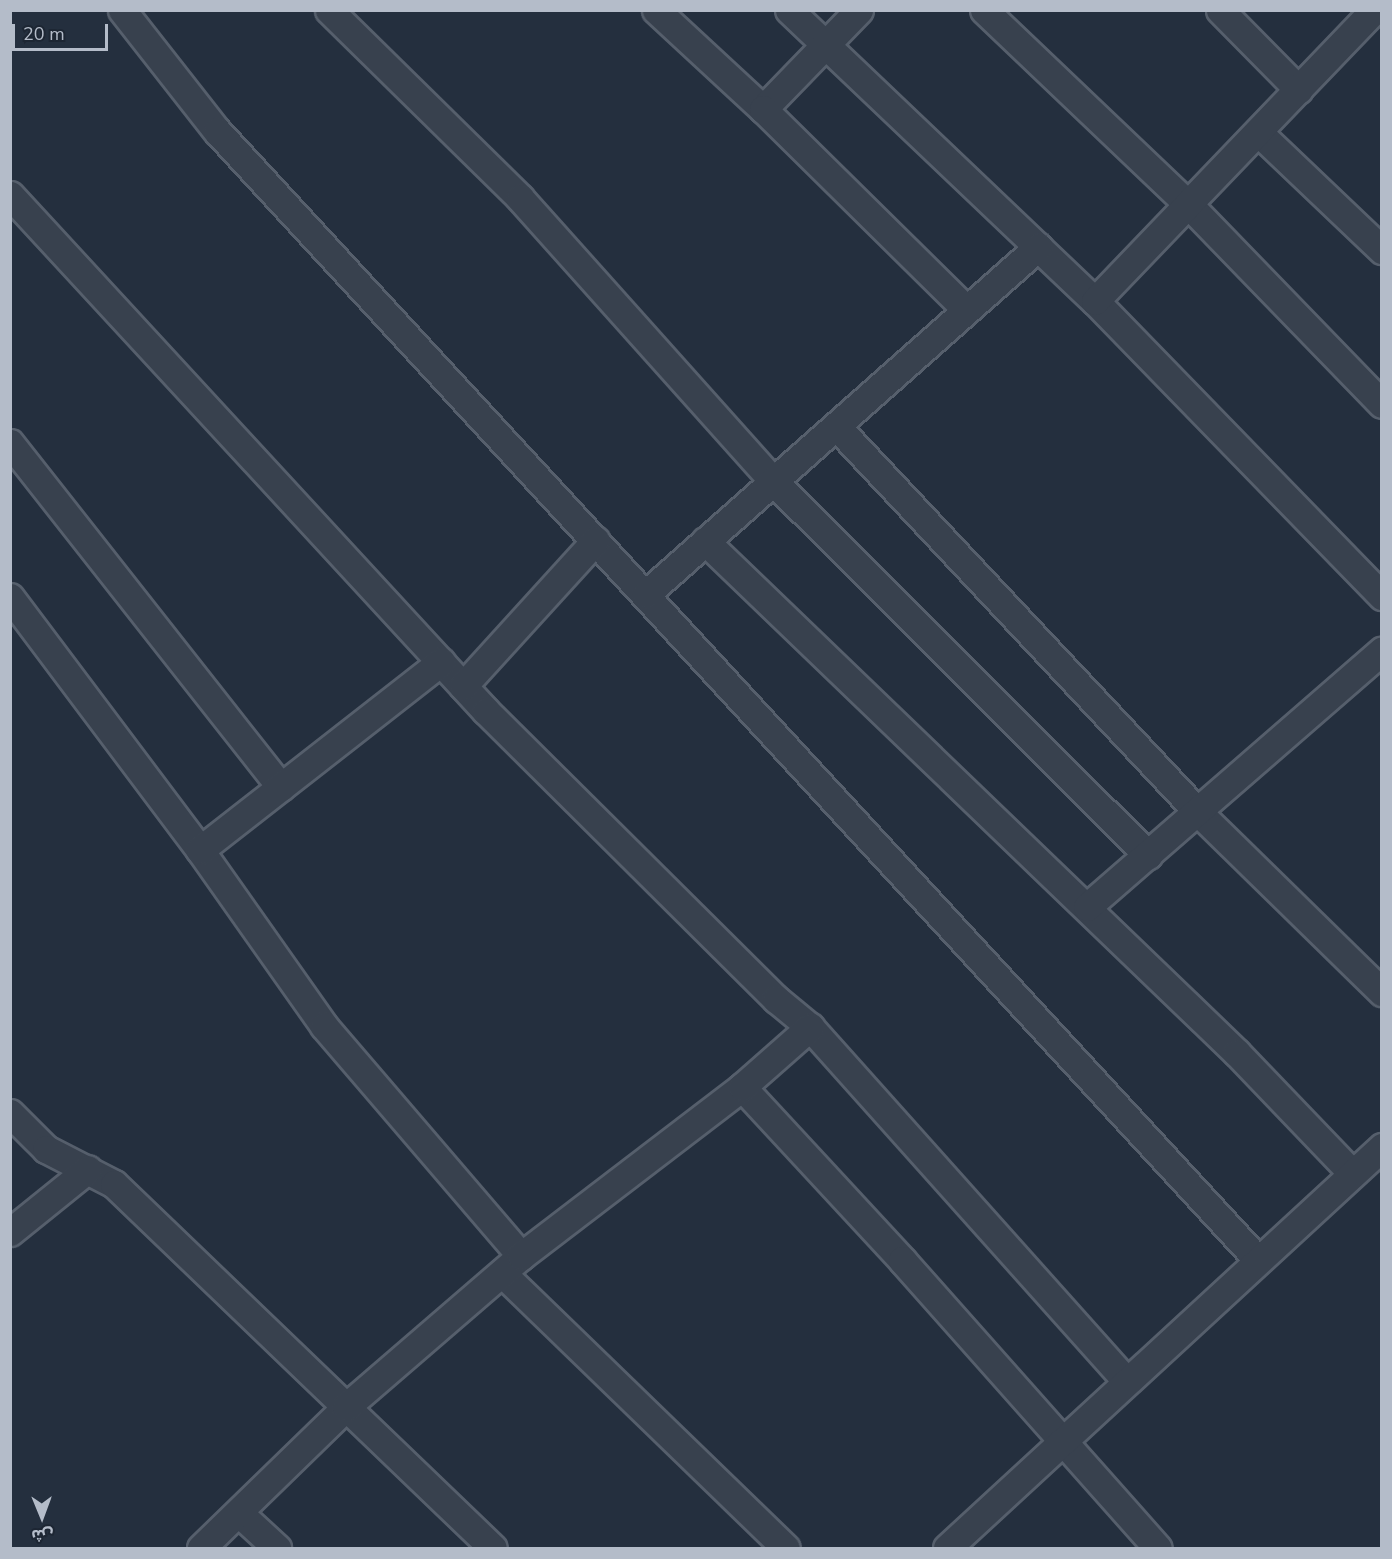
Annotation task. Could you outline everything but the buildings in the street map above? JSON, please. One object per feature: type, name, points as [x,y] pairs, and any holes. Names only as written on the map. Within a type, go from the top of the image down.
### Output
[{"type":"street","points":[[122,10],[217,131],[1257,1259]]},
{"type":"street","points":[[329,10],[520,198],[773,481],[1148,855]]},
{"type":"street","points":[[656,10],[763,109],[968,310]]},
{"type":"street","points":[[789,10],[1095,301],[1382,596]]},
{"type":"street","points":[[763,109],[824,43],[859,10]]},
{"type":"street","points":[[984,10],[1189,205],[1382,404]]},
{"type":"street","points":[[1220,10],[1299,90]]},
{"type":"street","points":[[1095,301],[1259,133],[1374,10]]},
{"type":"street","points":[[1378,10],[1382,14]]},
{"type":"street","points":[[1259,133],[1382,250]]},
{"type":"street","points":[[10,195],[464,686],[776,999],[810,1027],[1126,1381]]},
{"type":"street","points":[[646,594],[1038,247]]},
{"type":"street","points":[[836,426],[1197,811],[1382,992]]},
{"type":"street","points":[[10,443],[280,787]]},
{"type":"street","points":[[464,686],[596,540]]},
{"type":"street","points":[[705,541],[1237,1053],[1352,1173]]},
{"type":"street","points":[[10,597],[200,850],[324,1026],[512,1264],[786,1548]]},
{"type":"street","points":[[1087,907],[1382,651]]},
{"type":"street","points":[[200,850],[441,662]]},
{"type":"street","points":[[201,1548],[346,1407],[512,1264],[742,1087],[810,1027]]},
{"type":"street","points":[[742,1087],[902,1260],[1061,1443],[1158,1548]]},
{"type":"street","points":[[10,1113],[46,1149],[114,1184],[493,1548]]},
{"type":"street","points":[[947,1548],[1257,1259],[1382,1147]]},
{"type":"street","points":[[10,1232],[88,1169]]},
{"type":"street","points":[[239,1513],[278,1548]]}]
